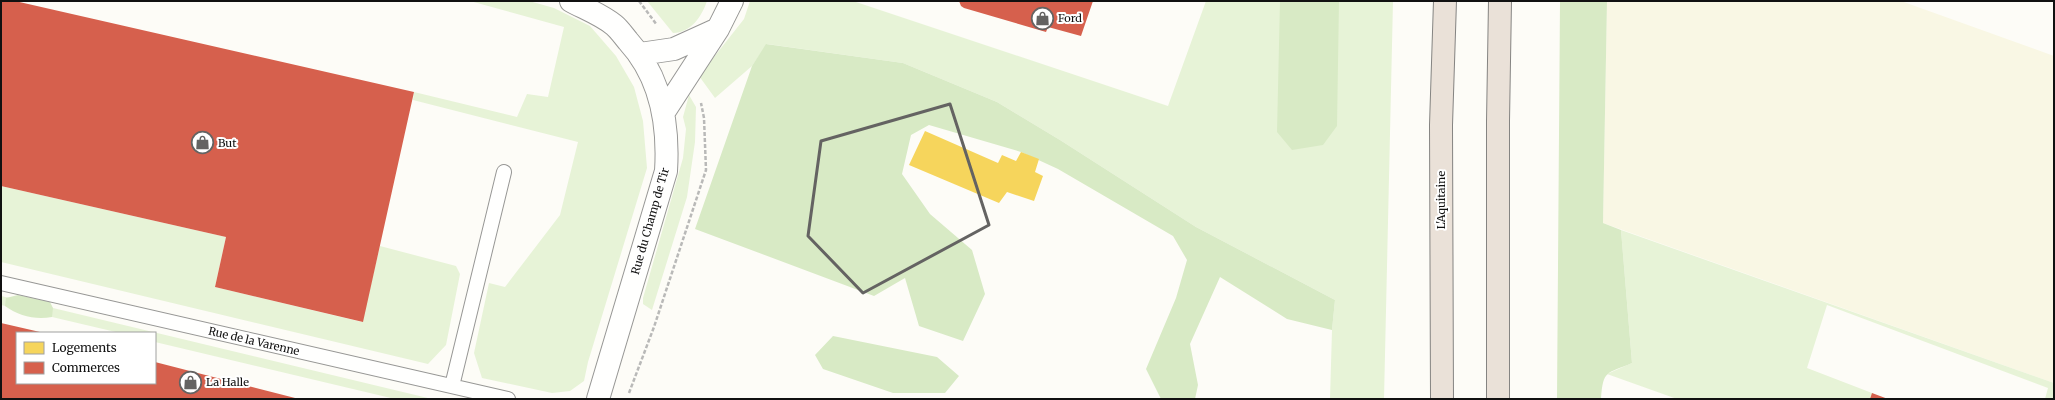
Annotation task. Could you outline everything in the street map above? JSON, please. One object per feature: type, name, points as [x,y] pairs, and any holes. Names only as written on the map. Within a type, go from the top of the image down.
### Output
[{"type":"highway","name":"L'Aquitaine","points":[[1442,399],[1441,125],[1445,1]]},
{"type":"highway","points":[[1498,399],[1498,121],[1500,1]]},
{"type":"street","name":"Rue du Champ de Tir","points":[[571,1],[614,24],[640,54],[656,87],[664,112],[668,142],[666,171],[598,399]]},
{"type":"street","points":[[664,112],[718,29],[732,1]]},
{"type":"street","points":[[640,54],[674,49],[718,29]]},
{"type":"lane","points":[[452,386],[504,172]]},
{"type":"lane","name":"Rue de la Varenne","points":[[1,282],[508,399]]},
{"type":"path","points":[[627,399],[654,327],[706,170],[704,118],[700,100],[688,76]]},
{"type":"highlighted area","points":[[950,104],[989,225],[863,293],[808,236],[821,141]]},
{"type":"shaded area","points":[[1607,1],[1901,1],[2054,56],[2054,383],[1603,223]]},
{"type":"green space","points":[[470,1],[529,1],[554,8],[590,26],[616,56],[634,87],[643,121],[647,168],[588,362],[584,381],[570,391],[552,393],[482,378],[474,353],[489,283],[505,287],[560,215],[578,142],[413,100],[414,92],[517,117],[527,94],[548,97],[564,27]]},
{"type":"green space","points":[[647,1],[707,1],[695,23],[685,30],[673,33]]},
{"type":"green space","points":[[750,1],[853,1],[1168,106],[1206,1],[1393,1],[1384,399],[1330,399],[1332,330],[1335,300],[1196,227],[1060,140],[997,102],[903,63],[767,44],[752,66],[715,98],[699,76],[744,19]]},
{"type":"green space","points":[[1280,1],[1339,1],[1337,126],[1323,145],[1292,150],[1277,132]]},
{"type":"green space","points":[[1560,1],[1607,1],[1603,223],[1621,230],[1632,363],[1612,371],[1605,377],[1601,399],[1557,399]]},
{"type":"green space","points":[[766,44],[903,63],[997,102],[1060,140],[1196,227],[1335,300],[1332,330],[1287,319],[1220,277],[1190,344],[1198,385],[1195,399],[1161,399],[1146,369],[1176,298],[1187,260],[1173,236],[1058,169],[1021,152],[929,125],[911,135],[902,174],[930,214],[972,250],[985,294],[963,341],[919,326],[905,278],[874,296],[695,229],[752,66]]},
{"type":"green space","points":[[689,95],[696,107],[695,142],[687,197],[652,310],[643,304],[643,298],[683,158],[686,129],[683,117]]},
{"type":"green space","points":[[1,186],[226,237],[215,287],[362,322],[380,246],[456,266],[460,274],[446,345],[428,364],[1,262]]},
{"type":"green space","points":[[1621,230],[2054,383],[2054,399],[2045,399],[2048,388],[1827,305],[1807,368],[1872,393],[1882,399],[1677,399],[1607,374],[1632,363]]},
{"type":"green space","points":[[18,295],[50,302],[53,308],[52,317],[39,318],[22,315],[5,306],[6,298]]},
{"type":"green space","points":[[1,296],[153,332],[116,332],[1,305]]},
{"type":"green space","points":[[156,333],[432,399],[395,399],[156,342]]},
{"type":"green space","points":[[833,336],[937,357],[959,376],[945,393],[893,393],[823,369],[815,355]]},
{"type":"building: Logements","points":[[925,131],[998,163],[1002,155],[1016,161],[1021,152],[1039,159],[1035,172],[1043,176],[1034,201],[1007,192],[999,203],[909,165]]},
{"type":"building: Commerces","name":"But","points":[[1,1],[15,1],[414,92],[363,322],[215,287],[226,237],[1,186]]},
{"type":"building: Commerces","name":"Ford","points":[[959,1],[1093,1],[1081,36],[1048,27],[1046,32],[964,8],[961,6]]},
{"type":"building: Commerces","name":"La Halle","points":[[1,323],[40,332],[16,332],[16,384],[156,384],[156,362],[299,399],[1,399]]},
{"type":"building: Commerces","points":[[1872,393],[1888,399],[1870,399]]},
{"type":"place","name":"Ford","points":[[1042,18]]},
{"type":"place","name":"But","points":[[202,143]]},
{"type":"place","name":"La Halle","points":[[191,382]]}]
